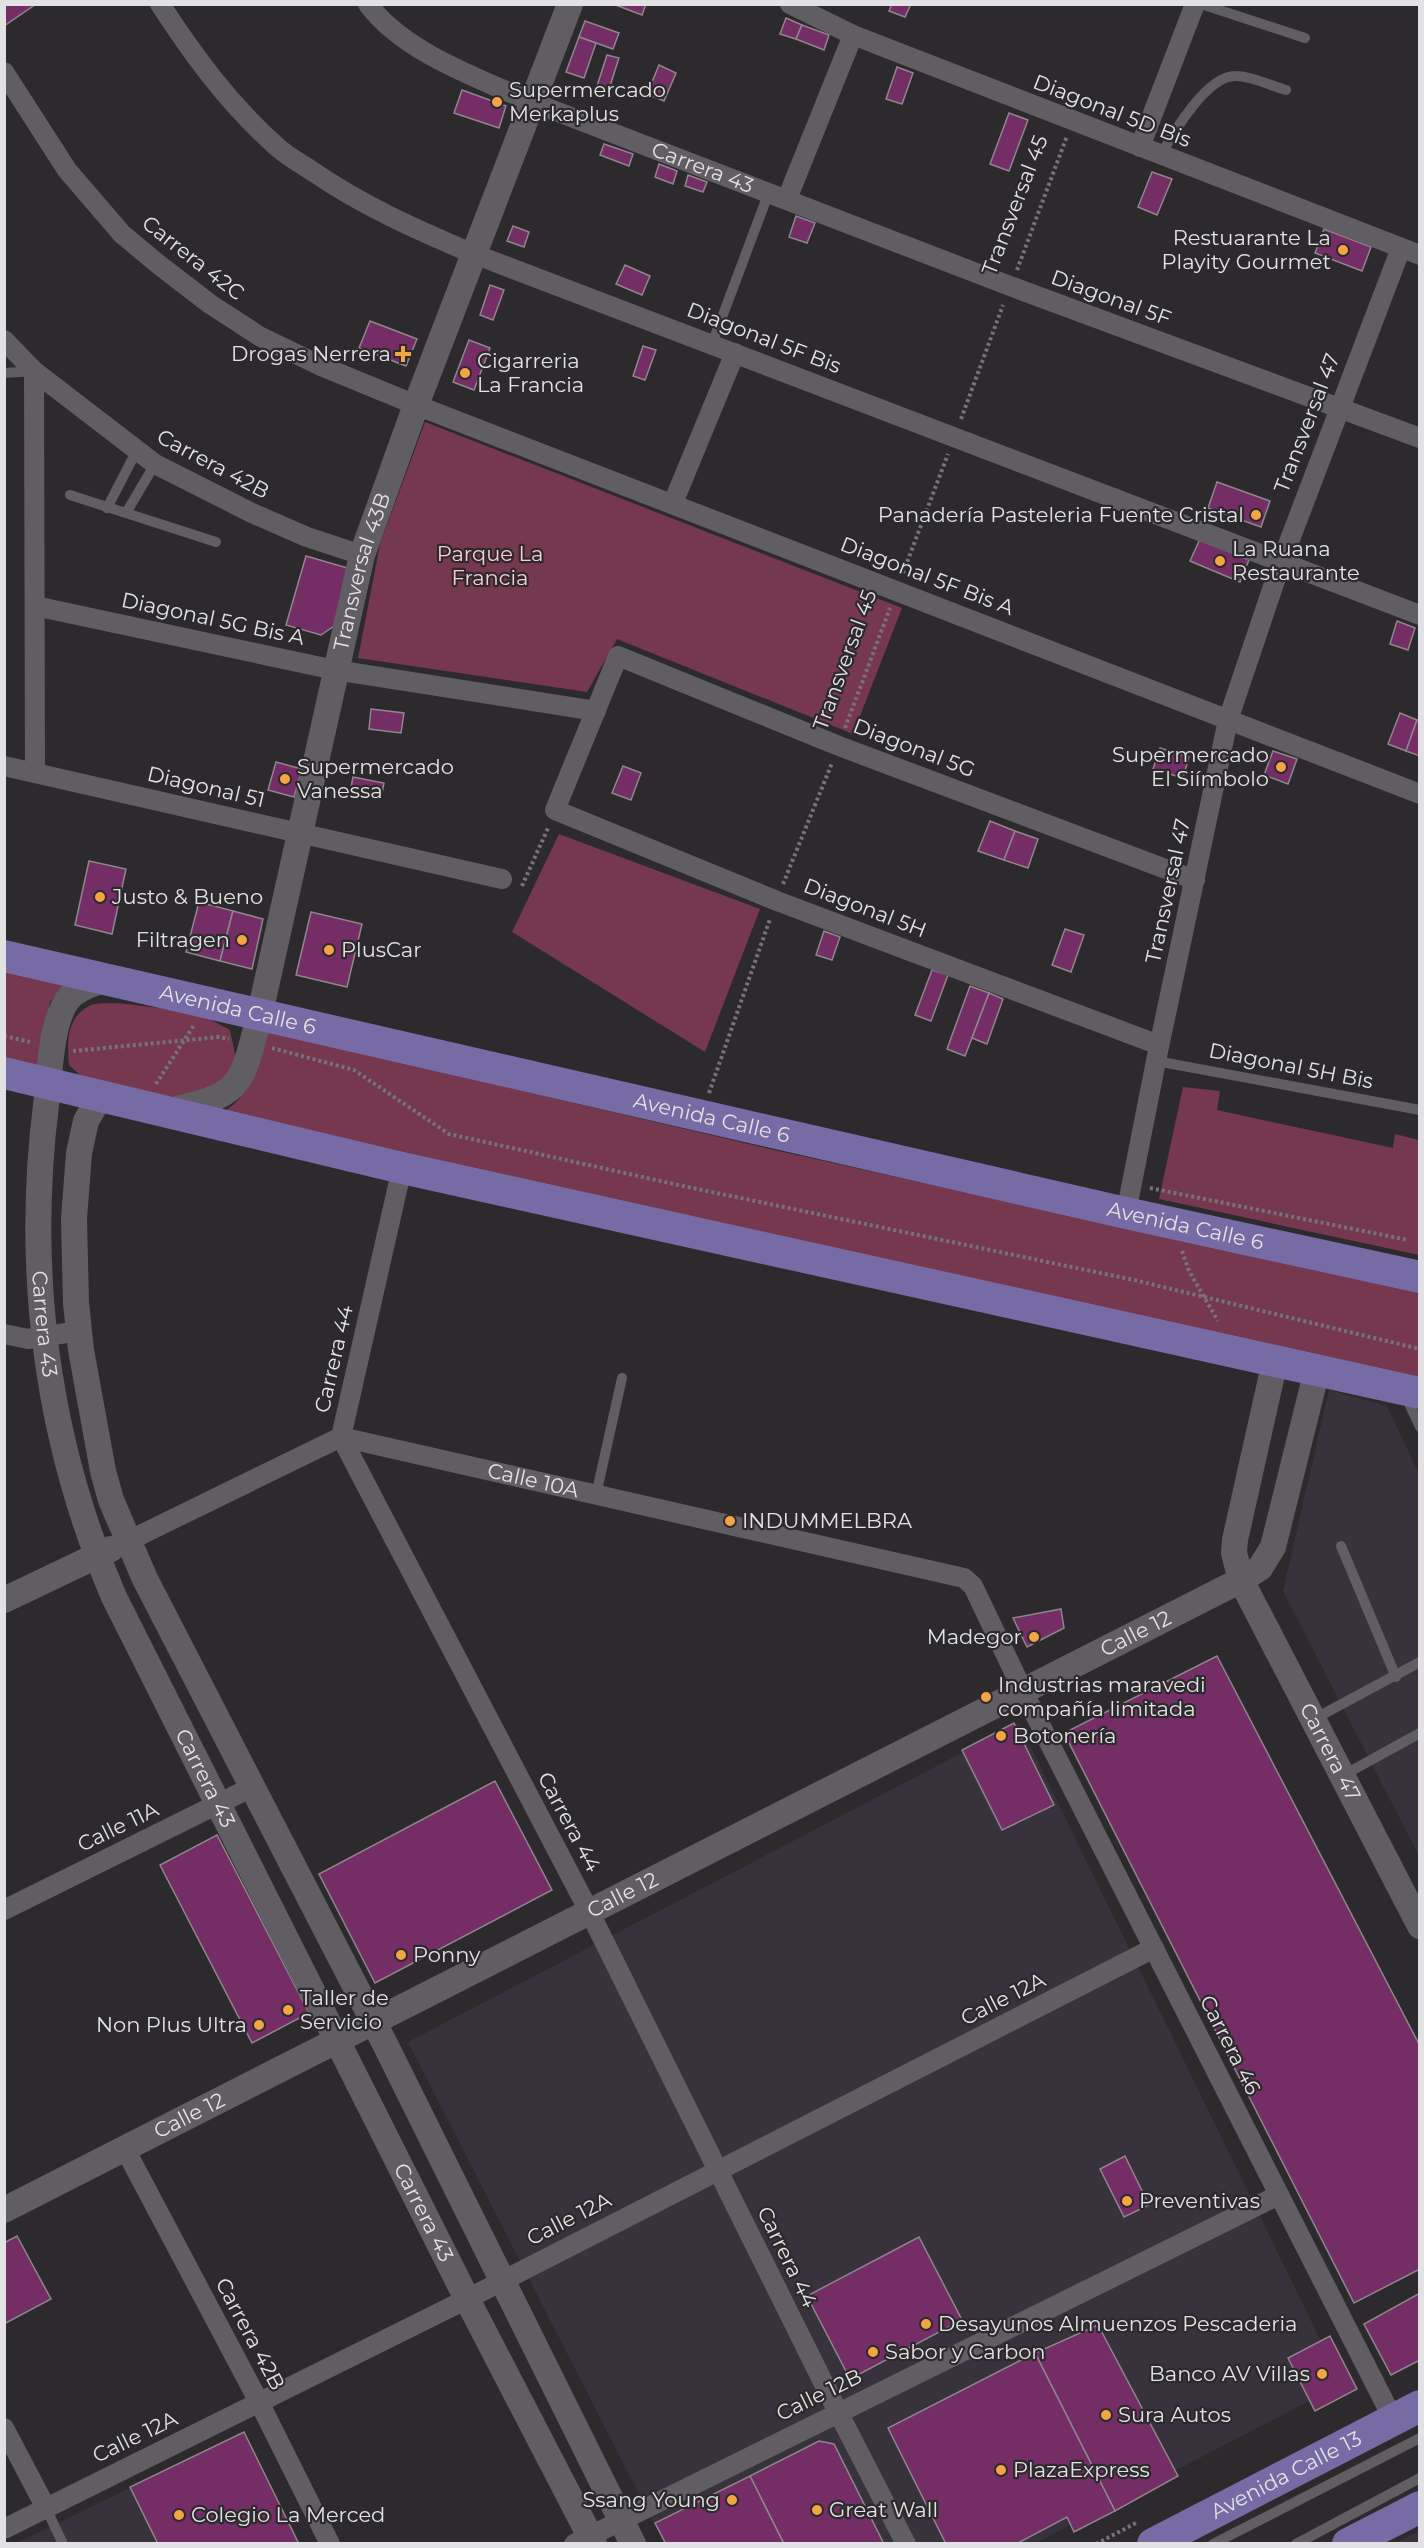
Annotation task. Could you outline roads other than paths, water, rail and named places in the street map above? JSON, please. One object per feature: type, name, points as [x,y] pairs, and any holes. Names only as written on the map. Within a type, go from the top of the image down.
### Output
[{"type":"main road","name":"Avenida Calle 6","points":[[4,956],[210,1001],[701,1115],[1129,1198],[1171,1222],[1419,1277]]},
{"type":"main road","points":[[4,1072],[402,1168],[1411,1391]]},
{"type":"main road","name":"Avenida Calle 13","points":[[1153,2544],[1408,2416]]},
{"type":"main road","points":[[1348,2544],[1419,2506]]},
{"type":"street","name":"Diagonal 5F Bis","points":[[160,4],[194,56],[226,96],[276,147],[339,189],[397,222],[474,254],[1419,615]]},
{"type":"street","name":"Carrera 43","points":[[368,4],[398,34],[463,72],[532,102],[778,195]]},
{"type":"street","name":"Transversal 43B","points":[[154,1108],[210,1101],[234,1087],[247,1060],[260,1013],[362,555],[416,405],[570,4]]},
{"type":"street","name":"Diagonal 5D Bis","points":[[790,4],[853,35],[1419,255]]},
{"type":"street","points":[[1140,147],[1195,4]]},
{"type":"street","points":[[778,195],[853,35]]},
{"type":"street","name":"Carrera 42C","points":[[4,72],[67,170],[122,234],[158,264],[210,304],[259,336],[311,362],[416,405]]},
{"type":"street","name":"Diagonal 5F","points":[[778,195],[1011,286],[1419,438]]},
{"type":"street","name":"Transversal 47","points":[[1129,1198],[1157,1053],[1228,720],[1281,563],[1338,407],[1401,248]]},
{"type":"street","name":"Carrera 42B","points":[[4,340],[34,371],[155,464],[252,513],[307,537],[362,555]]},
{"type":"street","points":[[673,503],[735,352]]},
{"type":"street","points":[[34,371],[35,772]]},
{"type":"street","name":"Diagonal 5F Bis A","points":[[416,405],[1419,794]]},
{"type":"street","name":"Diagonal 5G Bis A","points":[[35,606],[335,670],[596,711]]},
{"type":"street","name":"Diagonal 5G","points":[[596,711],[618,656],[838,746],[1195,880]]},
{"type":"street","name":"Diagonal 5H","points":[[596,711],[555,810],[1157,1053]]},
{"type":"street","name":"Diagonal 51","points":[[4,766],[502,879]]},
{"type":"street","name":"Carrera 43","points":[[108,979],[80,990],[65,1003],[57,1023],[38,1182],[37,1226],[43,1337],[63,1441],[96,1556],[114,1597],[586,2541]]},
{"type":"street","name":"Carrera 43","points":[[101,1095],[86,1121],[78,1163],[74,1267],[79,1331],[103,1471],[128,1541],[374,2023],[633,2544]]},
{"type":"street","name":"Carrera 44","points":[[402,1168],[341,1437],[590,1913],[906,2544]]},
{"type":"street","points":[[4,1334],[28,1339],[79,1331]]},
{"type":"street","name":"Carrera 47","points":[[1275,1361],[1234,1553],[1241,1580],[1419,1926]]},
{"type":"street","points":[[1241,1580],[1260,1568],[1273,1547],[1317,1370]]},
{"type":"street","points":[[4,1600],[341,1437]]},
{"type":"street","name":"Calle 10A","points":[[341,1437],[964,1578],[973,1586],[1023,1691]]},
{"type":"street","name":"Calle 12","points":[[4,2210],[1241,1580]]},
{"type":"street","name":"Carrera 46","points":[[1023,1691],[1279,2195],[1408,2416]]},
{"type":"street","name":"Calle 11A","points":[[6,1906],[252,1787]]},
{"type":"street","name":"Calle 12A","points":[[4,2529],[501,2282],[1154,1948]]},
{"type":"street","name":"Carrera 42B","points":[[125,2149],[259,2402],[330,2544]]},
{"type":"street","name":"Calle 12B","points":[[586,2541],[621,2520],[1279,2195]]},
{"type":"street","points":[[4,2428],[46,2508]]},
{"type":"lane","points":[[1201,4],[1305,39]]},
{"type":"lane","points":[[1161,155],[1180,122],[1221,79],[1236,76],[1286,90]]},
{"type":"lane","points":[[712,344],[778,195]]},
{"type":"lane","points":[[4,373],[34,371]]},
{"type":"lane","points":[[107,507],[137,450]]},
{"type":"lane","points":[[126,513],[155,464]]},
{"type":"lane","points":[[70,495],[216,542]]},
{"type":"lane","name":"Diagonal 5H Bis","points":[[1157,1053],[1419,1110]]},
{"type":"lane","points":[[596,1495],[622,1378]]},
{"type":"lane","points":[[1411,1391],[1419,1427]]},
{"type":"lane","points":[[1341,1546],[1396,1677]]},
{"type":"lane","points":[[1313,1719],[1396,1677],[1419,1662]]},
{"type":"lane","points":[[1342,1776],[1419,1733]]},
{"type":"lane","points":[[1213,2544],[1419,2438]]},
{"type":"lane","points":[[1296,2544],[1419,2478]]},
{"type":"lane","points":[[46,2508],[63,2544]]},
{"type":"place","name":"Supermercado Merkaplus","points":[[497,102]]},
{"type":"place","name":"Restuarante La Playity Gourmet","points":[[1343,250]]},
{"type":"place","name":"Drogas Nerrera","points":[[403,354]]},
{"type":"place","name":"Cigarreria La Francia","points":[[465,373]]},
{"type":"place","name":"Panadería Pasteleria Fuente Cristal","points":[[1256,515]]},
{"type":"place","name":"La Ruana Restaurante","points":[[1220,561]]},
{"type":"place","name":"Supermercado El Siímbolo","points":[[1281,767]]},
{"type":"place","name":"Supermercado Vanessa","points":[[285,779]]},
{"type":"place","name":"Justo & Bueno","points":[[100,897]]},
{"type":"place","name":"Filtragen","points":[[242,940]]},
{"type":"place","name":"PlusCar","points":[[329,950]]},
{"type":"place","name":"INDUMMELBRA","points":[[730,1521]]},
{"type":"place","name":"Madegor","points":[[1034,1637]]},
{"type":"place","name":"Industrias maravedi compañía limitada","points":[[986,1697]]},
{"type":"place","name":"Botonería","points":[[1001,1736]]},
{"type":"place","name":"Ponny","points":[[401,1955]]},
{"type":"place","name":"Taller de Servicio","points":[[288,2010]]},
{"type":"place","name":"Non Plus Ultra","points":[[259,2025]]},
{"type":"place","name":"Preventivas","points":[[1127,2201]]},
{"type":"place","name":"Desayunos Almuenzos Pescaderia","points":[[926,2324]]},
{"type":"place","name":"Sabor y Carbon","points":[[873,2352]]},
{"type":"place","name":"Banco AV Villas","points":[[1322,2374]]},
{"type":"place","name":"Sura Autos","points":[[1106,2415]]},
{"type":"place","name":"PlazaExpress","points":[[1001,2470]]},
{"type":"place","name":"Ssang Young","points":[[732,2500]]},
{"type":"place","name":"Great Wall","points":[[817,2510]]},
{"type":"place","name":"Colegio La Merced","points":[[179,2515]]},
{"type":"park label","name":"Parque La Francia","points":[[490,566]]}]
